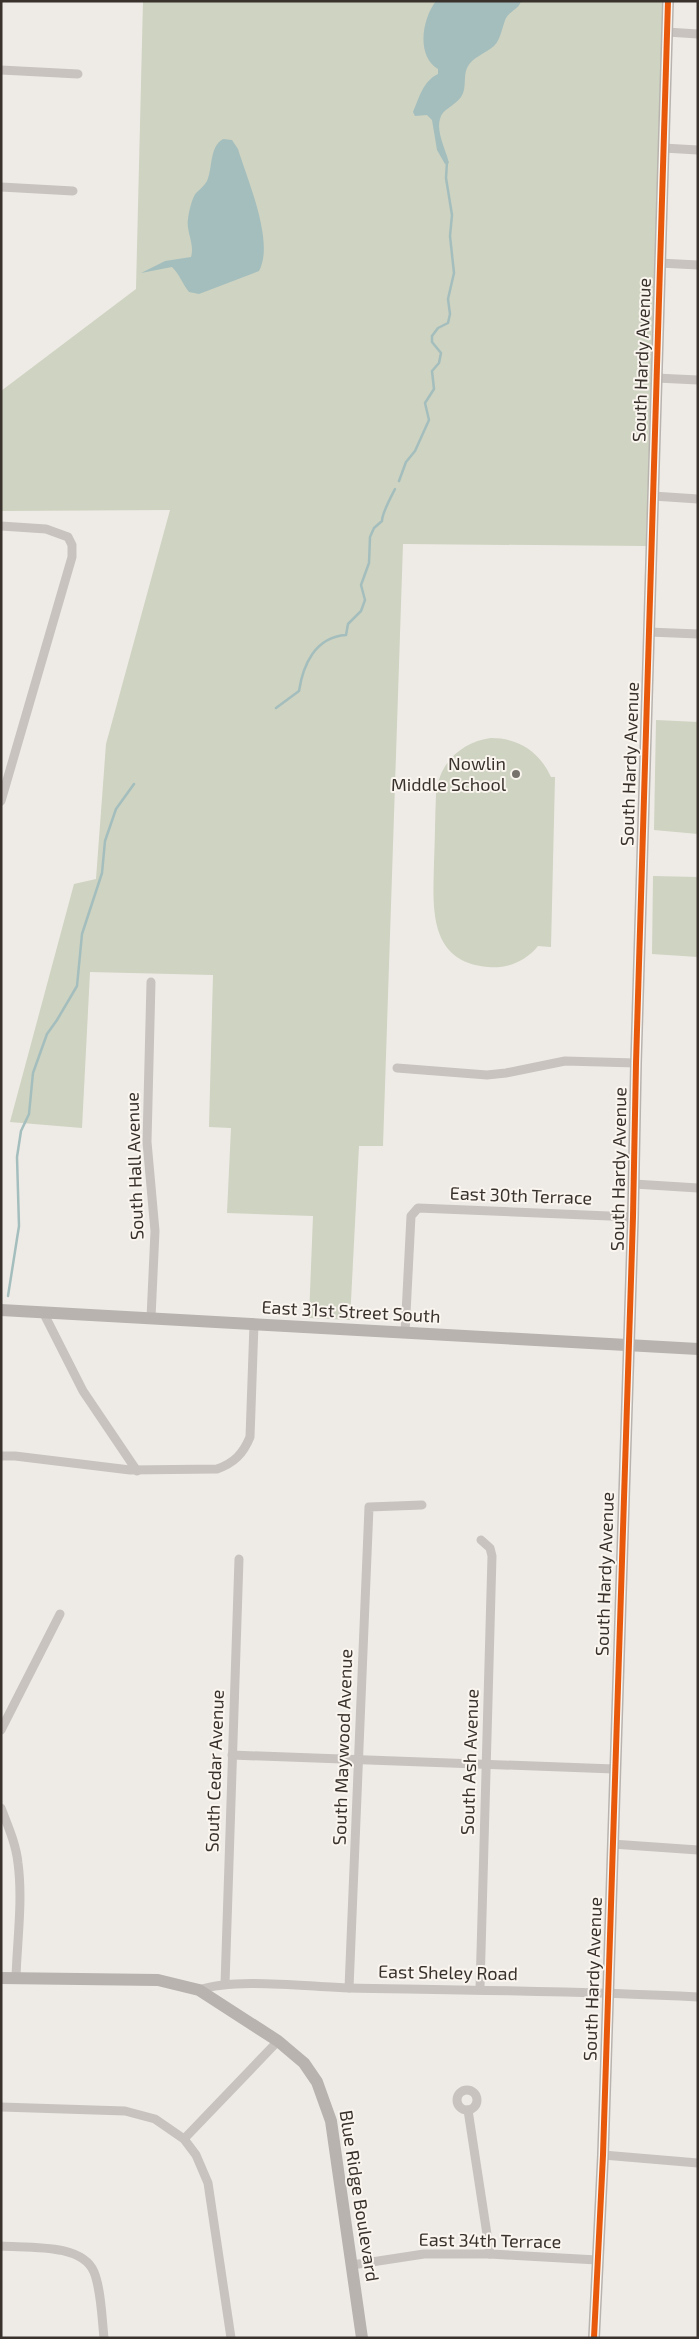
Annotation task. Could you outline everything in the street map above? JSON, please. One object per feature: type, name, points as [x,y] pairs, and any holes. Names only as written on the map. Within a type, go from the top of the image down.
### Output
[{"type":"street","name":"South Hardy Avenue","points":[[594,2338],[603,2155],[633,1217],[668,1]]},
{"type":"street","points":[[667,32],[698,34]]},
{"type":"street","points":[[1,70],[78,74]]},
{"type":"street","points":[[663,148],[698,150]]},
{"type":"street","points":[[1,187],[74,191]]},
{"type":"street","points":[[659,263],[698,265]]},
{"type":"street","points":[[656,378],[698,380]]},
{"type":"street","points":[[653,496],[698,499]]},
{"type":"street","points":[[1,526],[46,529],[58,532],[69,539],[72,557],[1,801]]},
{"type":"street","points":[[650,632],[698,634]]},
{"type":"street","name":"South Hall Avenue","points":[[151,982],[147,1142],[155,1231],[151,1318]]},
{"type":"street","points":[[397,1068],[487,1075],[565,1061],[636,1063]]},
{"type":"street","points":[[634,1184],[698,1188]]},
{"type":"street","name":"East 30th Terrace","points":[[405,1333],[411,1216],[418,1208],[633,1217]]},
{"type":"street","name":"East 31st Street South","points":[[1,1310],[698,1349]]},
{"type":"street","points":[[43,1312],[83,1391],[137,1471]]},
{"type":"street","points":[[1,1456],[15,1456],[84,1466],[137,1471],[217,1469],[228,1465],[242,1453],[250,1438],[252,1426],[254,1324]]},
{"type":"street","name":"South Maywood Avenue","points":[[349,1988],[369,1507],[422,1505]]},
{"type":"street","name":"South Ash Avenue","points":[[480,1988],[492,1556],[490,1548],[481,1540]]},
{"type":"street","name":"South Cedar Avenue","points":[[225,1984],[239,1559]]},
{"type":"street","points":[[1,1730],[60,1614]]},
{"type":"street","points":[[232,1756],[614,1768]]},
{"type":"street","points":[[1,1808],[12,1837],[18,1862],[20,1884],[16,1978]]},
{"type":"street","points":[[612,1844],[698,1850]]},
{"type":"street","name":"Blue Ridge Boulevard","points":[[1,1978],[158,1980],[199,1990],[278,2041],[304,2063],[317,2082],[331,2121],[362,2338]]},
{"type":"street","name":"East Sheley Road","points":[[199,1990],[225,1984],[349,1988],[480,1988],[698,1997]]},
{"type":"street","points":[[184,2139],[278,2041]]},
{"type":"street","points":[[1,2107],[125,2110],[154,2119],[184,2139],[196,2155],[208,2183],[231,2338]]},
{"type":"street","points":[[468,2110],[490,2254]]},
{"type":"street","points":[[603,2155],[698,2163]]},
{"type":"street","points":[[1,2246],[71,2251],[83,2258],[95,2274],[104,2338]]},
{"type":"street","name":"East 34th Terrace","points":[[352,2266],[424,2254],[490,2254],[598,2260]]},
{"type":"green space","points":[[143,1],[663,1],[646,546],[403,544],[383,1146],[359,1146],[350,1320],[309,1318],[313,1216],[227,1213],[231,1128],[209,1127],[213,975],[90,972],[82,1128],[10,1122],[74,884],[96,879],[106,744],[170,510],[1,511],[1,391],[136,289]]},
{"type":"green space","points":[[656,720],[698,722],[698,834],[654,830]]},
{"type":"green space","points":[[491,738],[519,743],[534,753],[551,777],[555,777],[551,947],[538,946],[522,960],[502,967],[488,967],[468,963],[454,955],[444,943],[438,930],[434,897],[436,795],[441,774],[446,764],[461,750],[480,740]]},
{"type":"green space","points":[[653,876],[698,877],[698,957],[652,954]]},
{"type":"water","points":[[436,1],[521,1],[506,18],[500,36],[494,46],[469,64],[463,94],[441,116],[439,130],[449,163],[445,164],[437,150],[432,120],[427,115],[415,116],[413,112],[425,85],[438,74],[438,69],[431,63],[424,47],[427,17]]},
{"type":"water","points":[[223,139],[232,140],[238,149],[258,210],[264,244],[263,259],[259,271],[199,294],[189,292],[172,267],[141,273],[165,261],[191,257],[192,247],[188,229],[188,216],[193,198],[209,176],[215,147]]},
{"type":"waterway","points":[[399,481],[406,462],[415,451],[429,420],[425,403],[434,389],[432,371],[439,363],[441,353],[432,342],[432,336],[438,328],[448,323],[450,314],[448,299],[454,273],[450,236],[452,215],[446,178],[447,162]]},
{"type":"waterway","points":[[276,708],[299,691],[307,662],[312,654],[326,641],[346,635],[348,624],[361,611],[365,600],[361,585],[369,563],[370,537],[374,528],[382,521],[385,509],[395,489]]},
{"type":"waterway","points":[[8,1296],[19,1226],[17,1157],[21,1131],[29,1114],[33,1073],[47,1034],[77,986],[82,934],[102,873],[105,841],[116,809],[134,784]]},
{"type":"cycle path","points":[[594,2338],[603,2155],[633,1217],[668,1]]},
{"type":"place","name":"Nowlin Middle School","points":[[516,774]]}]
